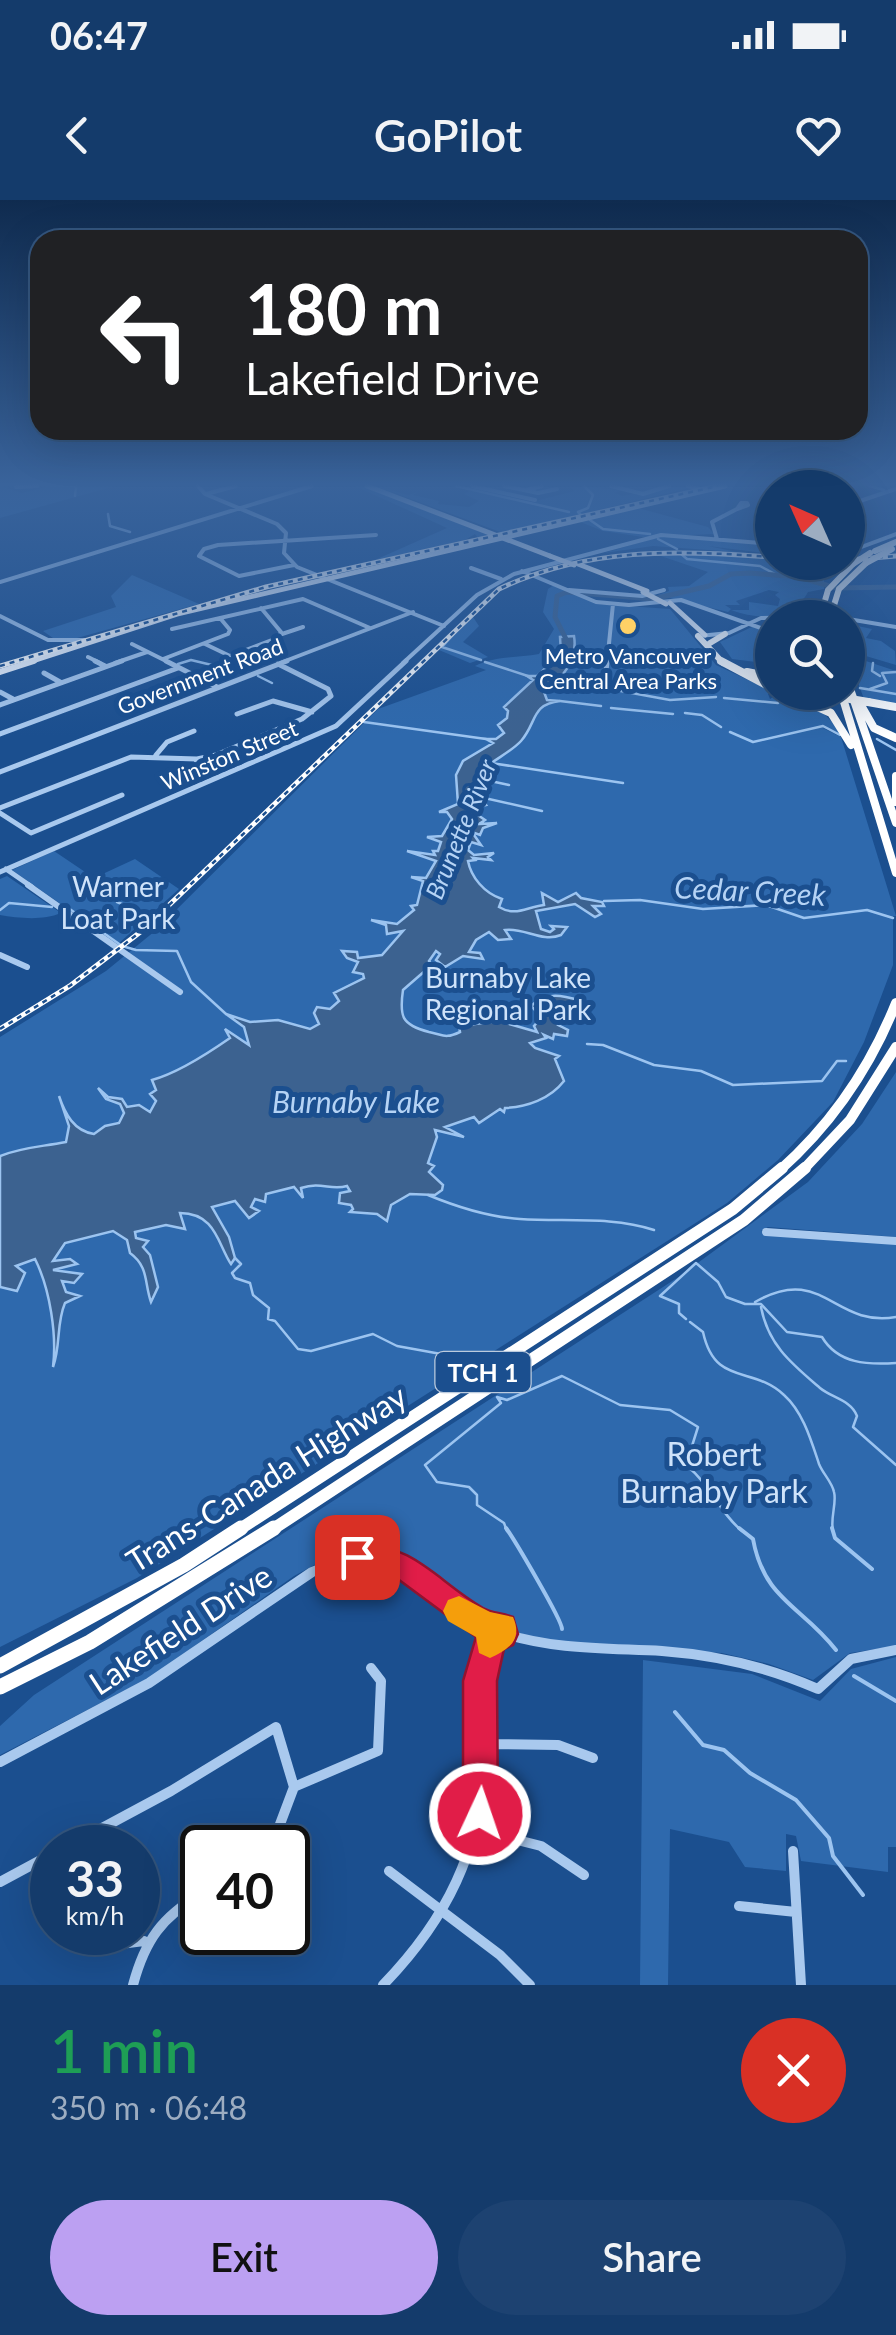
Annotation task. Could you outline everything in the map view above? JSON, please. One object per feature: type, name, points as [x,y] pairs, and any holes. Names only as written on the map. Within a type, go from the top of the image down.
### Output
[{"type":"highway","points":[[826,600],[837,578],[847,569]]},
{"type":"highway","points":[[834,600],[859,569]]},
{"type":"highway","points":[[704,636],[725,634]]},
{"type":"highway","points":[[704,636],[736,669]]},
{"type":"highway","points":[[704,636],[711,654],[755,676]]},
{"type":"highway","points":[[865,701],[896,707]]},
{"type":"highway","points":[[822,710],[834,716],[864,768]]},
{"type":"highway","points":[[851,710],[896,873]]},
{"type":"highway","points":[[854,710],[896,823]]},
{"type":"highway","points":[[861,710],[874,728],[896,738]]},
{"type":"highway","points":[[896,776],[896,802]]},
{"type":"highway","name":"Trans-Canada Highway","points":[[0,1666],[184,1564],[732,1210],[786,1166],[826,1124],[874,1056],[896,1003]]},
{"type":"highway","name":"Trans-Canada Highway","points":[[0,1688],[90,1642],[201,1576],[744,1220],[801,1173],[842,1131],[876,1084],[896,1047]]},
{"type":"main road","points":[[0,670],[159,619],[365,569]]},
{"type":"main road","points":[[41,656],[166,615],[313,580],[338,580],[380,569]]},
{"type":"main road","points":[[587,569],[645,592],[683,616],[704,636]]},
{"type":"main road","points":[[310,572],[313,580]]},
{"type":"main road","points":[[665,604],[704,636],[725,634]]},
{"type":"street","points":[[0,582],[41,569]]},
{"type":"street","points":[[225,569],[239,576],[269,569]]},
{"type":"street","points":[[305,569],[326,578]]},
{"type":"street","points":[[307,569],[326,578]]},
{"type":"street","points":[[475,569],[502,579]]},
{"type":"street","name":"Winston Street","points":[[3,871],[330,730],[367,701],[477,595],[502,579],[529,569]]},
{"type":"street","points":[[522,571],[612,604],[665,604]]},
{"type":"street","points":[[338,580],[444,626]]},
{"type":"street","points":[[571,591],[641,596],[664,590]]},
{"type":"street","points":[[172,630],[303,600],[371,628]]},
{"type":"street","points":[[629,604],[681,600],[755,625]]},
{"type":"street","points":[[605,682],[612,604]]},
{"type":"street","points":[[261,608],[282,634]]},
{"type":"street","name":"Government Road","points":[[0,772],[412,613]]},
{"type":"street","points":[[0,616],[48,640],[90,640]]},
{"type":"street","points":[[731,616],[755,617]]},
{"type":"street","points":[[731,616],[742,626]]},
{"type":"street","points":[[162,660],[230,632],[220,618]]},
{"type":"street","points":[[725,634],[755,621]]},
{"type":"street","points":[[865,622],[896,627]]},
{"type":"street","points":[[205,644],[230,656],[303,627]]},
{"type":"street","points":[[41,656],[50,647],[48,640]]},
{"type":"street","points":[[132,644],[218,688]]},
{"type":"street","points":[[0,705],[147,652]]},
{"type":"street","points":[[88,658],[106,667]]},
{"type":"street","points":[[0,811],[124,758],[197,758],[221,754],[314,712],[331,696],[331,690],[278,664]]},
{"type":"street","points":[[0,734],[178,668]]},
{"type":"street","points":[[44,674],[61,683]]},
{"type":"street","points":[[0,692],[14,700]]},
{"type":"street","points":[[237,714],[273,700],[314,712]]},
{"type":"street","points":[[156,755],[167,742],[194,731]]},
{"type":"street","points":[[169,777],[197,764],[197,758]]},
{"type":"street","points":[[0,811],[31,834],[122,795]]},
{"type":"street","points":[[3,871],[180,992]]},
{"type":"street","points":[[0,955],[26,967]]},
{"type":"street","points":[[766,1232],[896,1240]]},
{"type":"street","name":"Lakefield Drive","points":[[0,1762],[149,1683],[312,1572],[340,1560],[377,1557],[399,1564],[450,1604],[495,1632],[562,1648],[738,1660],[772,1669],[818,1689],[835,1668],[852,1658],[896,1650]]},
{"type":"street","points":[[383,1985],[446,1913],[468,1864],[478,1830],[480,1681],[495,1632]]},
{"type":"street","points":[[294,1787],[378,1751],[381,1681],[371,1668]]},
{"type":"street","points":[[108,1825],[276,1727],[294,1787],[280,1825]]},
{"type":"street","points":[[482,1744],[558,1744],[593,1758]]},
{"type":"street","points":[[478,1830],[541,1846],[584,1875]]},
{"type":"street","points":[[793,1851],[801,1985]]},
{"type":"street","points":[[0,1882],[30,1866]]},
{"type":"street","points":[[390,1871],[509,1962],[530,1985]]},
{"type":"street","points":[[160,1921],[180,1906]]},
{"type":"street","points":[[739,1906],[796,1912]]},
{"type":"street","points":[[133,1985],[140,1955]]},
{"type":"green space","points":[[700,569],[755,569],[755,580],[824,580],[824,589],[808,592],[803,600],[780,600],[775,595],[779,592],[769,590],[736,601],[740,605],[725,605],[731,609],[728,612],[658,595],[669,591],[668,587],[689,586],[708,572]]},
{"type":"green space","points":[[132,575],[199,604],[70,640],[53,638],[43,631],[116,607],[111,596]]},
{"type":"green space","name":"Burnaby Lake Regional Park","points":[[554,585],[599,604],[670,609],[716,665],[755,683],[755,710],[818,710],[840,734],[821,727],[841,737],[896,916],[893,965],[864,1042],[833,1102],[778,1160],[727,1203],[137,1578],[0,1647],[0,1037],[106,971],[155,931],[378,709],[486,670],[475,666],[483,663],[539,654],[554,629],[543,612],[548,589]]},
{"type":"green space","points":[[749,602],[755,603],[755,616],[731,610],[749,610]]},
{"type":"green space","points":[[473,617],[479,626],[463,642],[488,657],[470,663],[439,650]]},
{"type":"green space","points":[[754,626],[755,662],[732,659],[720,642]]},
{"type":"green space","points":[[865,628],[872,629],[866,638],[881,641],[895,651],[896,665],[865,656]]},
{"type":"green space","points":[[865,661],[896,671],[896,705],[865,699]]},
{"type":"green space","name":"Warner Loat Park","points":[[54,851],[94,878],[135,859],[179,889],[118,944],[12,870]]},
{"type":"green space","points":[[7,876],[61,913],[38,918],[0,915],[0,879]]},
{"type":"green space","name":"Robert Burnaby Park","points":[[896,1072],[896,1237],[768,1227],[761,1231],[896,1242],[896,1646],[850,1653],[813,1680],[722,1653],[544,1641],[486,1622],[400,1560],[351,1551],[331,1556],[294,1576],[149,1678],[0,1755],[0,1726],[34,1695],[680,1276],[808,1182],[862,1124]]},
{"type":"green space","points":[[896,1657],[896,1847],[888,1847],[888,1872],[801,1861],[796,1836],[786,1834],[786,1871],[745,1867],[729,1842],[670,1829],[668,1985],[640,1985],[643,1660],[752,1674],[820,1701],[851,1669]]},
{"type":"water","name":"Burnaby Lake","points":[[574,636],[574,653],[568,668],[544,692],[547,700],[560,701],[539,710],[521,741],[486,767],[481,799],[486,805],[478,807],[475,813],[485,820],[479,824],[497,823],[483,828],[480,835],[472,832],[481,845],[471,842],[468,850],[474,855],[494,853],[488,857],[491,860],[468,861],[475,878],[484,889],[502,899],[499,907],[505,910],[544,905],[542,893],[558,902],[576,893],[581,898],[602,902],[604,906],[593,906],[601,914],[595,917],[575,904],[536,911],[541,929],[550,932],[554,929],[551,926],[567,927],[554,937],[505,930],[511,939],[498,940],[489,932],[476,940],[469,952],[480,953],[483,959],[463,956],[445,967],[436,960],[440,954],[436,951],[429,961],[439,974],[426,970],[403,990],[402,1007],[408,1023],[448,1036],[460,1032],[459,1026],[499,1021],[537,1032],[534,1026],[542,1017],[531,1006],[538,1001],[557,996],[586,1002],[588,1006],[564,1011],[558,1025],[568,1030],[567,1036],[554,1034],[553,1039],[544,1035],[546,1038],[530,1043],[559,1056],[555,1059],[564,1081],[538,1101],[505,1108],[504,1112],[500,1109],[479,1123],[474,1117],[445,1127],[464,1137],[435,1130],[437,1137],[428,1163],[434,1166],[429,1172],[443,1185],[442,1190],[435,1195],[410,1194],[391,1205],[387,1221],[377,1214],[350,1212],[351,1205],[339,1203],[340,1193],[350,1191],[347,1186],[315,1185],[301,1188],[303,1198],[294,1187],[266,1194],[265,1202],[255,1199],[251,1207],[259,1211],[249,1218],[235,1201],[212,1207],[229,1237],[235,1258],[231,1264],[209,1224],[192,1214],[180,1213],[185,1229],[166,1225],[135,1232],[136,1238],[148,1241],[143,1247],[150,1255],[158,1287],[151,1302],[143,1269],[130,1253],[127,1240],[113,1231],[65,1243],[53,1261],[70,1259],[77,1264],[53,1270],[82,1274],[74,1283],[62,1281],[66,1292],[80,1296],[65,1303],[53,1367],[51,1312],[35,1259],[16,1266],[25,1273],[17,1291],[0,1287],[0,1156],[66,1142],[69,1126],[59,1096],[71,1121],[94,1134],[119,1123],[124,1113],[120,1104],[106,1099],[98,1088],[108,1097],[122,1099],[127,1107],[139,1105],[150,1112],[156,1101],[150,1094],[156,1090],[152,1080],[182,1068],[230,1038],[225,1029],[249,1045],[244,1027],[226,1014],[250,1022],[278,1020],[310,1029],[319,1024],[314,1013],[317,1007],[330,1009],[339,1001],[334,993],[364,978],[363,974],[353,972],[358,962],[342,951],[357,952],[358,958],[382,955],[403,931],[387,934],[386,925],[371,920],[397,924],[414,910],[411,906],[417,905],[423,881],[411,877],[426,878],[436,861],[407,851],[435,855],[433,851],[438,851],[441,842],[427,837],[442,836],[452,819],[447,812],[439,812],[458,804],[456,775],[463,761],[493,743],[486,739],[496,739],[504,733],[498,725],[507,718],[504,707],[533,680],[527,676],[537,676],[561,654],[560,637]]},
{"type":"waterway","name":"Brunette River","points":[[570,647],[555,617],[557,596],[567,592],[653,599],[709,586],[731,574],[750,573],[799,577],[836,588],[896,587]]},
{"type":"waterway","points":[[469,617],[442,647],[481,660]]},
{"type":"waterway","points":[[178,664],[191,660],[216,666]]},
{"type":"waterway","points":[[485,662],[531,677]]},
{"type":"waterway","points":[[873,663],[872,671],[880,676]]},
{"type":"waterway","points":[[870,689],[887,683],[882,673],[896,672]]},
{"type":"waterway","points":[[258,676],[272,683]]},
{"type":"waterway","points":[[554,681],[569,688],[600,689]]},
{"type":"waterway","points":[[610,689],[670,700],[716,697]]},
{"type":"waterway","points":[[865,689],[896,694]]},
{"type":"waterway","points":[[724,698],[755,701]]},
{"type":"waterway","points":[[560,701],[601,706]]},
{"type":"waterway","points":[[611,708],[673,714]]},
{"type":"waterway","points":[[685,713],[702,715],[721,727]]},
{"type":"waterway","points":[[364,722],[486,739]]},
{"type":"waterway","points":[[730,732],[753,742],[823,726],[840,735]]},
{"type":"waterway","points":[[877,739],[896,750]]},
{"type":"waterway","points":[[491,763],[623,783]]},
{"type":"waterway","points":[[481,779],[509,785]]},
{"type":"waterway","points":[[480,797],[542,811]]},
{"type":"waterway","name":"Cedar Creek","points":[[604,901],[640,900],[703,909],[766,905],[804,918],[867,910],[893,918]]},
{"type":"waterway","points":[[117,902],[141,912]]},
{"type":"waterway","points":[[0,910],[9,903],[52,907]]},
{"type":"waterway","points":[[64,905],[122,946],[177,951],[191,982],[226,1014]]},
{"type":"waterway","points":[[587,1044],[603,1045],[654,1065],[701,1071],[733,1085],[822,1081],[837,1061],[846,1061]]},
{"type":"waterway","points":[[428,1195],[496,1216],[605,1221],[654,1230]]},
{"type":"waterway","points":[[235,1258],[241,1264],[232,1273],[235,1278],[250,1283],[253,1295],[269,1308],[268,1319],[275,1321],[298,1349],[311,1351],[373,1334],[397,1346],[441,1354],[446,1360]]},
{"type":"waterway","points":[[686,1319],[679,1313],[679,1304],[660,1296],[696,1263],[718,1282],[726,1297],[745,1304],[761,1304],[787,1332],[822,1337],[836,1353],[854,1361],[896,1363]]},
{"type":"waterway","points":[[755,1302],[797,1289],[857,1314],[896,1317]]},
{"type":"waterway","points":[[761,1307],[769,1332],[783,1353],[820,1388],[850,1406],[857,1416],[853,1427],[896,1465]]},
{"type":"waterway","points":[[690,1322],[703,1332],[716,1361],[772,1386],[796,1410],[833,1488],[833,1531]]},
{"type":"waterway","points":[[452,1364],[462,1365]]},
{"type":"waterway","points":[[507,1531],[504,1523],[477,1505],[477,1495],[469,1487],[437,1482],[425,1465],[501,1403],[497,1397],[507,1400],[562,1376],[620,1405],[670,1410],[698,1427],[686,1465],[740,1529]]},
{"type":"waterway","points":[[506,1528],[562,1629]]},
{"type":"waterway","points":[[832,1528],[835,1538],[872,1569]]},
{"type":"waterway","points":[[740,1529],[753,1539],[758,1559],[775,1589],[836,1650]]},
{"type":"waterway","points":[[854,1676],[896,1701]]},
{"type":"waterway","points":[[675,1712],[703,1745],[724,1750],[750,1773],[796,1800],[829,1838],[833,1856],[863,1895]]},
{"type":"railway","points":[[0,666],[266,587],[345,569]]},
{"type":"railway","points":[[0,1029],[71,985],[143,930],[499,589],[551,569]]},
{"type":"slow traffic","points":[[459,1611],[490,1628],[502,1628],[502,1634],[493,1636],[490,1643]]},
{"type":"place","name":"Metro Vancouver Central Area Parks","points":[[628,626]]},
{"type":"route","points":[[357,1557],[377,1557],[406,1567],[471,1618],[490,1628],[502,1628],[502,1634],[493,1636],[482,1664],[480,1814]]}]
